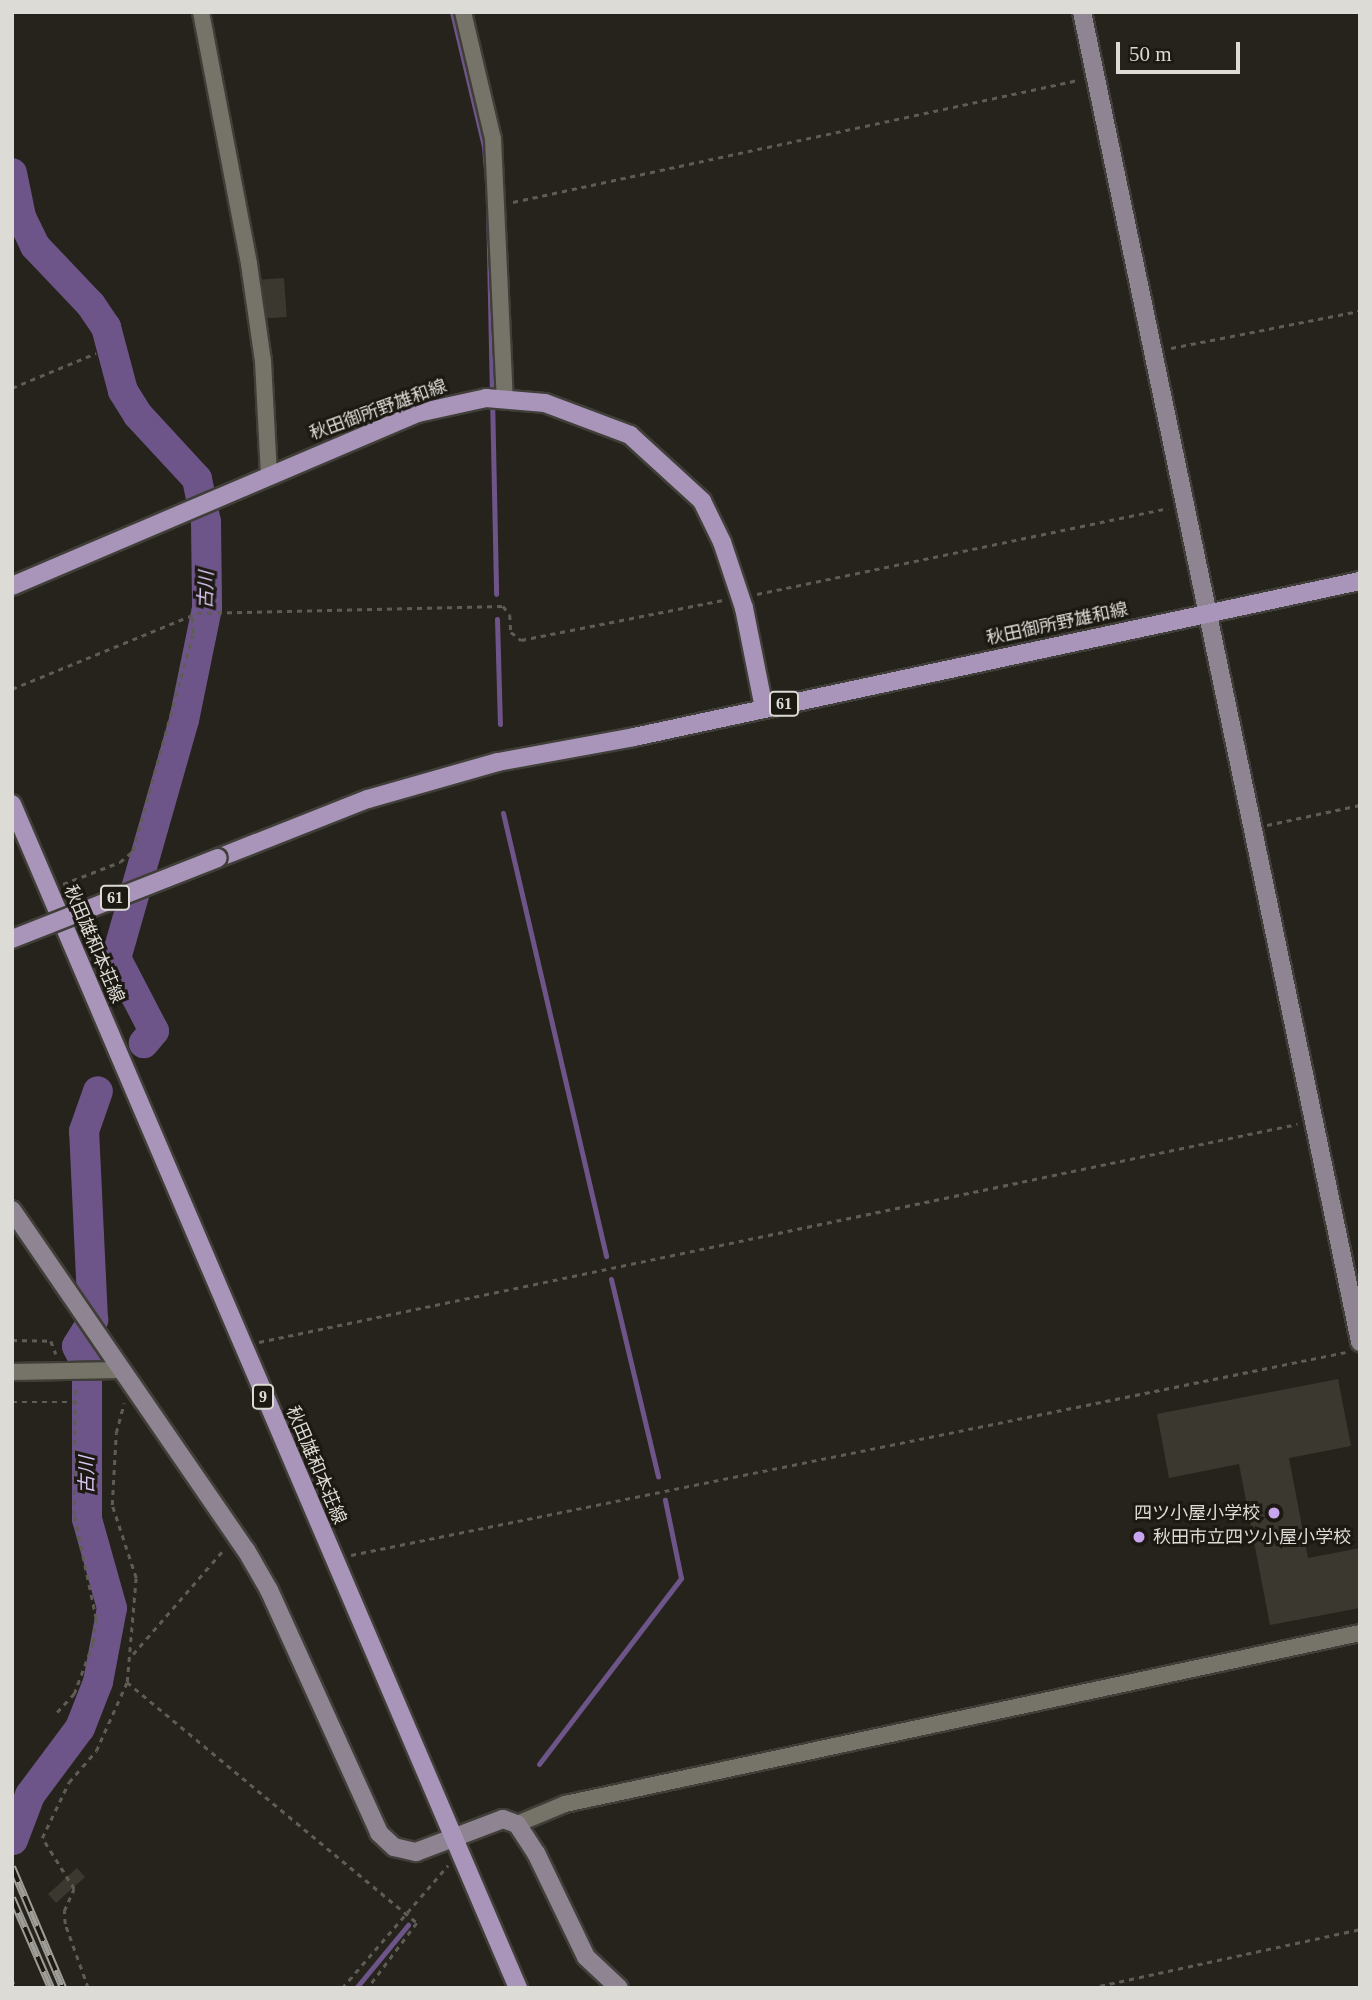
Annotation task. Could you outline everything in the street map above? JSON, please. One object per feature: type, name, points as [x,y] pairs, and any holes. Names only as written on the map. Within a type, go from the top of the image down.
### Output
[{"type":"main road","name":"秋田御所野雄和線","points":[[12,586],[269,474],[418,413],[498,399],[545,403],[630,435],[702,502],[722,542],[740,597],[764,708]]},
{"type":"main road","name":"秋田御所野雄和線","points":[[12,939],[368,799],[498,762],[764,708],[1360,580]]},
{"type":"main road","name":"秋田雄和本荘線","points":[[12,804],[241,1346],[519,1988]]},
{"type":"street","points":[[201,12],[249,264],[263,361],[269,474]]},
{"type":"street","points":[[463,12],[493,139],[499,205],[498,399]]},
{"type":"street","points":[[1082,12],[1183,504],[1210,612],[1360,1342]]},
{"type":"street","points":[[12,1210],[237,1536],[269,1590],[379,1833],[394,1846],[416,1852],[458,1846],[503,1819],[517,1824],[565,1804],[1360,1633]]},
{"type":"street","points":[[12,1372],[120,1370]]},
{"type":"street","points":[[517,1824],[586,1957],[619,1988]]},
{"type":"path","points":[[499,205],[1095,77]]},
{"type":"path","points":[[1152,352],[1360,311]]},
{"type":"path","points":[[12,388],[96,353]]},
{"type":"path","points":[[12,689],[197,613],[503,606],[510,615],[512,632],[521,640],[1183,504]]},
{"type":"path","points":[[48,889],[120,862],[133,851],[193,633],[192,615]]},
{"type":"path","points":[[1254,828],[1360,805]]},
{"type":"path","points":[[241,1346],[1314,1121]]},
{"type":"path","points":[[12,1340],[51,1341],[72,1371],[75,1402],[74,1515],[96,1619],[93,1643],[74,1694],[57,1712]]},
{"type":"path","points":[[333,1558],[1360,1349]]},
{"type":"path","points":[[88,1988],[65,1924],[64,1911],[75,1889],[42,1839],[69,1782],[96,1751],[128,1682],[136,1578],[112,1505],[118,1412],[135,1390]]},
{"type":"path","points":[[12,1402],[75,1402]]},
{"type":"path","points":[[132,1655],[237,1536]]},
{"type":"path","points":[[128,1682],[405,1912],[419,1927],[368,1988]]},
{"type":"path","points":[[342,1988],[458,1846]]},
{"type":"path","points":[[1090,1988],[1360,1929]]},
{"type":"path","points":[[12,1979],[16,1988]]},
{"type":"building","points":[[284,278],[287,317],[265,318],[262,280]]},
{"type":"building","name":"四ツ小屋小学校","points":[[1338,1379],[1351,1446],[1289,1458],[1308,1558],[1360,1548],[1360,1608],[1270,1625],[1239,1464],[1169,1478],[1157,1414]]},
{"type":"building","points":[[77,1868],[85,1877],[56,1903],[48,1894]]},
{"type":"waterway","points":[[452,12],[484,146],[488,195]]},
{"type":"waterway","name":"古川","points":[[12,173],[21,217],[35,246],[91,305],[106,327],[123,391],[138,415],[197,479],[206,522],[207,608],[184,720],[116,958],[154,1031],[144,1043]]},
{"type":"waterway","points":[[488,205],[496,594]]},
{"type":"waterway","points":[[497,619],[500,724]]},
{"type":"waterway","points":[[503,813],[606,1256]]},
{"type":"waterway","name":"古川","points":[[13,1840],[30,1795],[80,1728],[98,1682],[112,1608],[87,1519],[87,1366],[77,1346],[93,1320],[84,1131],[98,1091]]},
{"type":"waterway","points":[[611,1279],[658,1476]]},
{"type":"waterway","points":[[539,1764],[681,1578],[665,1500]]},
{"type":"waterway","points":[[356,1988],[408,1925]]},
{"type":"railway","points":[[12,1867],[63,1988]]},
{"type":"railway","points":[[12,1898],[51,1988]]},
{"type":"place","name":"四ツ小屋小学校","points":[[1274,1513]]},
{"type":"place","name":"秋田市立四ツ小屋小学校","points":[[1139,1537]]}]
